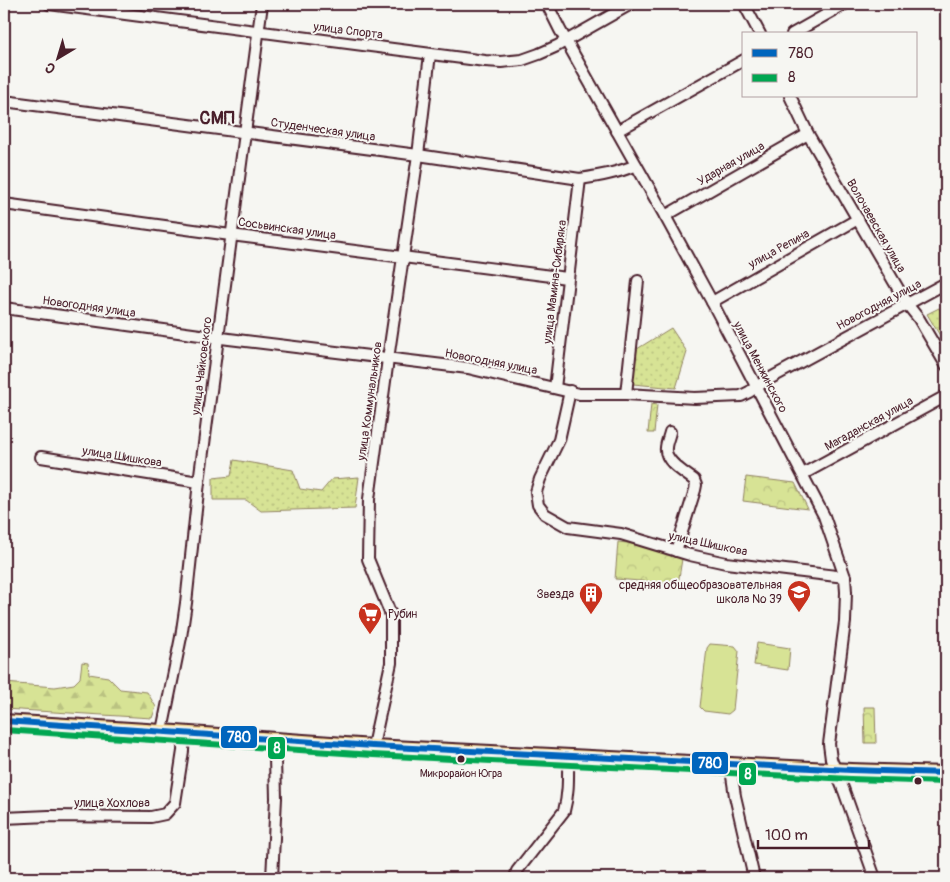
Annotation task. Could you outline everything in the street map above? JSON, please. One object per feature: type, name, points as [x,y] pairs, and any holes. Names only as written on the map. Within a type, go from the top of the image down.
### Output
[{"type":"main road","points":[[4,721],[373,746],[946,773]]},
{"type":"street","name":"улица Спорта","points":[[49,4],[485,61],[522,60],[540,54],[631,4]]},
{"type":"street","name":"улица Чайковского","points":[[162,731],[181,638],[186,603],[199,482],[262,4]]},
{"type":"street","name":"улица Менжинского","points":[[546,4],[666,216],[824,516],[844,577],[846,592],[845,622],[829,744],[831,759],[875,878]]},
{"type":"street","points":[[744,4],[759,32]]},
{"type":"street","points":[[796,32],[846,4]]},
{"type":"street","name":"улица Коммунальников","points":[[373,746],[392,655],[391,615],[368,559],[369,498],[418,155],[430,54]]},
{"type":"street","points":[[617,131],[742,61]]},
{"type":"street","name":"Волочаевская улица","points":[[791,98],[808,134],[946,366]]},
{"type":"street","name":"Студенческая улица","points":[[4,101],[418,155],[580,179],[601,176],[636,165]]},
{"type":"street","name":"Ударная улица","points":[[666,216],[808,134]]},
{"type":"street","name":"улица Мамина-Сибиряка","points":[[555,388],[580,179]]},
{"type":"street","name":"Сосьвинская улица","points":[[4,204],[403,258],[567,278]]},
{"type":"street","name":"улица Репина","points":[[712,302],[858,219]]},
{"type":"street","points":[[626,394],[638,281]]},
{"type":"street","name":"Новогодняя улица","points":[[4,308],[468,368],[579,394],[626,394],[695,398],[741,396],[756,386],[946,283]]},
{"type":"street","name":"улица Шишкова","points":[[570,391],[560,440],[540,479],[536,492],[538,505],[545,514],[568,527],[621,534],[676,551],[726,563],[844,577]]},
{"type":"street","name":"Магаданская улица","points":[[803,474],[946,396]]},
{"type":"street","points":[[670,432],[665,450],[666,455],[694,480],[696,485],[676,551]]},
{"type":"street","name":"улица Шишкова","points":[[41,457],[199,482]]},
{"type":"street","name":"улица Хохлова","points":[[4,818],[151,816],[164,814],[175,803],[184,732]]},
{"type":"street","points":[[272,878],[276,798],[275,739]]},
{"type":"street","points":[[515,878],[517,871],[564,811],[568,788],[568,756]]},
{"type":"street","points":[[730,763],[735,796],[754,878]]},
{"type":"green space","points":[[939,308],[946,318],[946,339],[942,339],[927,314]]},
{"type":"green space","points":[[671,328],[687,352],[676,388],[633,384],[637,349]]},
{"type":"green space","points":[[651,404],[657,405],[654,433],[648,433]]},
{"type":"green space","points":[[234,460],[293,470],[300,489],[321,492],[332,479],[359,477],[355,508],[261,511],[246,500],[213,500],[213,478],[231,476]]},
{"type":"green space","points":[[746,477],[795,483],[808,509],[743,501]]},
{"type":"green space","points":[[618,542],[649,546],[682,559],[678,584],[615,579]]},
{"type":"green space","points":[[757,643],[790,648],[788,670],[754,665]]},
{"type":"green space","points":[[710,644],[735,646],[739,651],[733,710],[728,714],[704,711],[700,707],[707,648]]},
{"type":"green space","points":[[82,662],[88,663],[89,674],[108,677],[120,689],[147,692],[156,707],[152,718],[4,709],[4,683],[55,687],[74,684],[80,678]]},
{"type":"green space","points":[[864,707],[875,707],[876,743],[865,743]]},
{"type":"transit line","name":"780","points":[[4,721],[373,746],[946,773]]},
{"type":"transit line","name":"8","points":[[4,730],[373,755],[946,782]]},
{"type":"place","name":"средняя общеобразовательная школа № 39","points":[[799,613]]},
{"type":"place","name":"Звезда","points":[[591,615]]},
{"type":"place","name":"Рубин","points":[[370,635]]},
{"type":"place","name":"Микрорайон Югра","points":[[461,759]]},
{"type":"district","name":"СМП","points":[[217,118]]}]
